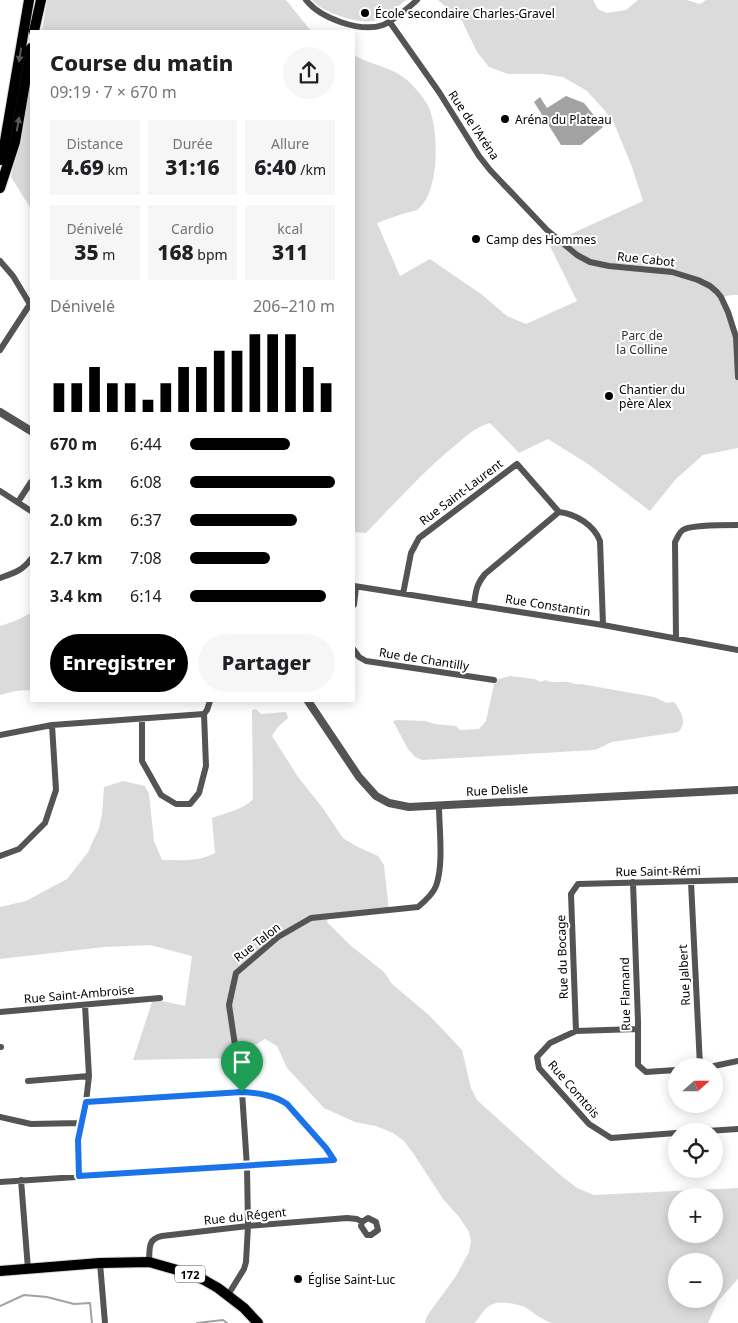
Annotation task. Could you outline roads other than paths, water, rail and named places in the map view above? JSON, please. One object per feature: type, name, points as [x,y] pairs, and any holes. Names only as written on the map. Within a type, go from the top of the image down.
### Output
[{"type":"main road","points":[[0,160],[4,147],[30,0]]},
{"type":"main road","points":[[34,30],[41,0]]},
{"type":"main road","points":[[0,188],[15,142],[30,54]]},
{"type":"main road","points":[[0,1271],[100,1263],[149,1262]]},
{"type":"main road","name":"172","points":[[149,1262],[188,1273],[204,1280],[228,1294],[258,1323]]},
{"type":"street","points":[[306,0],[311,7],[331,19],[342,23],[370,27],[385,25],[417,0]]},
{"type":"street","name":"Rue de l'Aréna","points":[[389,21],[439,92],[479,156],[490,170],[547,230],[577,255],[590,262],[600,264]]},
{"type":"street","points":[[0,261],[13,276],[30,303]]},
{"type":"street","name":"Rue Cabot","points":[[600,264],[672,272],[694,278],[710,286],[721,298],[737,340],[738,377]]},
{"type":"street","points":[[0,350],[30,306]]},
{"type":"street","points":[[0,412],[30,430]]},
{"type":"street","name":"Rue Saint-Laurent","points":[[403,594],[411,553],[419,538],[517,464],[560,512]]},
{"type":"street","points":[[18,502],[30,484]]},
{"type":"street","points":[[0,491],[30,510]]},
{"type":"street","points":[[474,604],[476,588],[485,574],[560,512],[569,513],[591,527],[599,538],[601,545],[603,625]]},
{"type":"street","points":[[676,638],[676,542],[679,534],[684,529],[694,527],[738,525]]},
{"type":"street","points":[[0,578],[19,571],[30,560]]},
{"type":"street","name":"Rue Constantin","points":[[355,586],[603,625],[738,650]]},
{"type":"street","name":"Rue de Chantilly","points":[[355,651],[359,657],[366,661],[494,680]]},
{"type":"street","points":[[142,719],[142,760],[162,795],[176,804],[190,804],[199,793],[206,766],[204,714],[210,702]]},
{"type":"street","name":"Rue Delisle","points":[[309,702],[359,777],[376,796],[389,803],[408,807],[738,790]]},
{"type":"street","points":[[0,735],[52,725],[204,714]]},
{"type":"street","points":[[0,856],[19,849],[45,823],[56,790],[52,725]]},
{"type":"street","name":"Rue Talon","points":[[228,1294],[244,1269],[248,1226],[247,1166],[242,1092],[229,1005],[236,973],[278,937],[311,918],[418,907],[423,903],[435,888],[440,868],[439,804]]},
{"type":"street","name":"Rue Saint-Rémi","points":[[578,884],[738,880]]},
{"type":"street","name":"Rue Flamand","points":[[633,882],[638,1064],[646,1072],[668,1071]]},
{"type":"street","name":"Rue Jalbert","points":[[691,882],[700,1058]]},
{"type":"street","name":"Rue du Bocage","points":[[576,1030],[571,894],[578,884]]},
{"type":"street","name":"Rue Saint-Ambroise","points":[[0,1012],[160,998]]},
{"type":"street","points":[[79,1176],[78,1140],[89,1076],[85,1004]]},
{"type":"street","points":[[576,1030],[638,1029]]},
{"type":"street","name":"Rue Comtois","points":[[576,1030],[550,1043],[537,1057],[538,1068],[588,1124],[611,1138],[668,1134]]},
{"type":"street","points":[[723,1064],[738,1061]]},
{"type":"street","points":[[28,1081],[89,1076]]},
{"type":"street","points":[[0,1182],[334,1160],[326,1148],[287,1104],[280,1099],[262,1094],[242,1092],[86,1102]]},
{"type":"street","points":[[0,1117],[31,1124],[81,1123]]},
{"type":"street","points":[[723,1130],[738,1129]]},
{"type":"street","points":[[21,1180],[28,1269]]},
{"type":"street","name":"Rue du Régent","points":[[149,1262],[150,1246],[156,1237],[248,1226],[347,1218],[362,1222]]},
{"type":"street","points":[[100,1263],[105,1323]]},
{"type":"waterway","points":[[0,1306],[24,1295],[47,1297],[74,1304],[90,1303],[92,1323]]},
{"type":"waterway","points":[[197,1323],[223,1320],[227,1323]]},
{"type":"place","name":"École secondaire Charles-Gravel","points":[[365,13]]},
{"type":"place","name":"Aréna du Plateau","points":[[505,119]]},
{"type":"place","name":"Camp des Hommes","points":[[476,239]]},
{"type":"place","name":"Chantier du père Alex","points":[[609,396]]},
{"type":"place","name":"Église Saint-Luc","points":[[298,1279]]},
{"type":"park label","name":"Parc de la Colline","points":[[642,342]]}]
